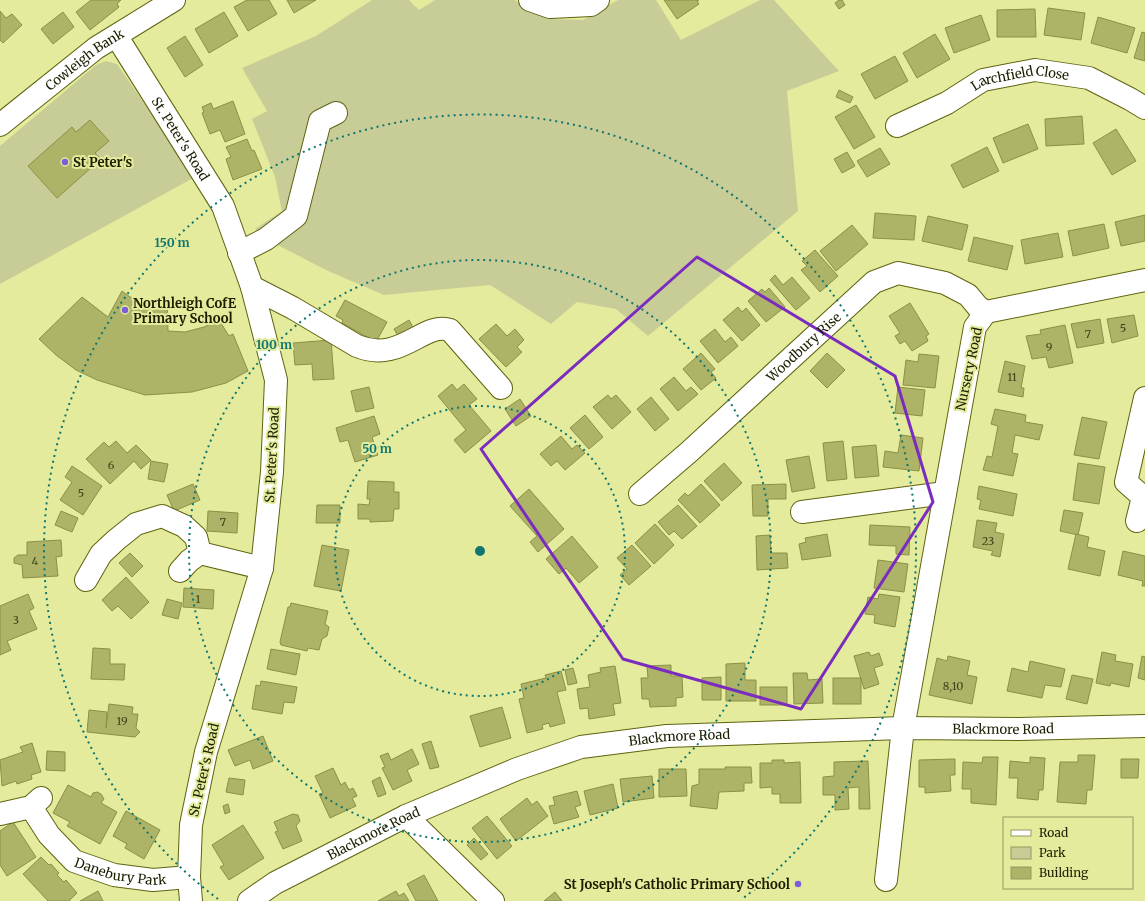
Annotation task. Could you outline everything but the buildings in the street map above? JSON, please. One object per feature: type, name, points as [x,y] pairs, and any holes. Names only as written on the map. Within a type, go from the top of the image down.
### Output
[{"type":"street","name":"Cowleigh Bank","points":[[0,125],[96,48],[117,37],[174,0]]},
{"type":"street","points":[[530,0],[550,7],[591,5],[598,0]]},
{"type":"street","name":"St. Peter's Road","points":[[117,37],[223,206],[252,287],[276,380],[272,472],[262,568],[206,752],[191,825],[189,877],[191,901]]},
{"type":"street","name":"Larchfield Close","points":[[897,126],[947,103],[983,80],[1035,70],[1089,78],[1145,108]]},
{"type":"street","points":[[239,253],[266,240],[296,216],[320,121],[336,113]]},
{"type":"street","name":"Woodbury Rise","points":[[640,494],[689,452],[874,282],[898,273],[938,281],[968,295],[978,307],[986,312]]},
{"type":"street","name":"Nursery Road","points":[[886,880],[903,728],[975,327],[986,312],[1145,280]]},
{"type":"street","points":[[252,287],[293,308],[366,350],[386,351],[406,344],[439,328],[450,330],[500,388]]},
{"type":"street","points":[[1137,521],[1143,497],[1126,482],[1145,398]]},
{"type":"street","points":[[802,512],[945,493]]},
{"type":"street","points":[[86,580],[101,554],[116,540],[136,524],[162,516],[184,526],[196,537],[200,554]]},
{"type":"street","points":[[180,572],[189,560],[200,554],[262,568]]},
{"type":"street","name":"Blackmore Road","points":[[249,901],[275,883],[406,816],[517,769],[581,747],[667,736],[903,728],[1019,729],[1145,726]]},
{"type":"street","name":"Danebury Park","points":[[0,814],[36,802],[49,835],[74,861],[114,875],[153,880],[189,877]]},
{"type":"street","points":[[406,816],[492,901]]},
{"type":"highlighted area","points":[[697,257],[895,376],[933,502],[801,709],[623,659],[481,449]]},
{"type":"green space","points":[[372,0],[409,0],[419,10],[435,0],[515,0],[522,6],[549,19],[583,20],[618,0],[656,0],[681,40],[760,0],[774,0],[839,71],[787,91],[798,211],[648,336],[616,309],[577,302],[551,324],[490,285],[384,295],[328,271],[266,239],[255,229],[282,211],[275,177],[252,119],[267,111],[242,68],[316,36]]},
{"type":"green space","points":[[106,61],[117,64],[195,177],[0,284],[0,146],[96,65]]},
{"type":"place","name":"St Peter's","points":[[65,162]]},
{"type":"place","name":"Northleigh CofE Primary School","points":[[125,310]]},
{"type":"place","name":"St Joseph's Catholic Primary School","points":[[798,884]]}]
